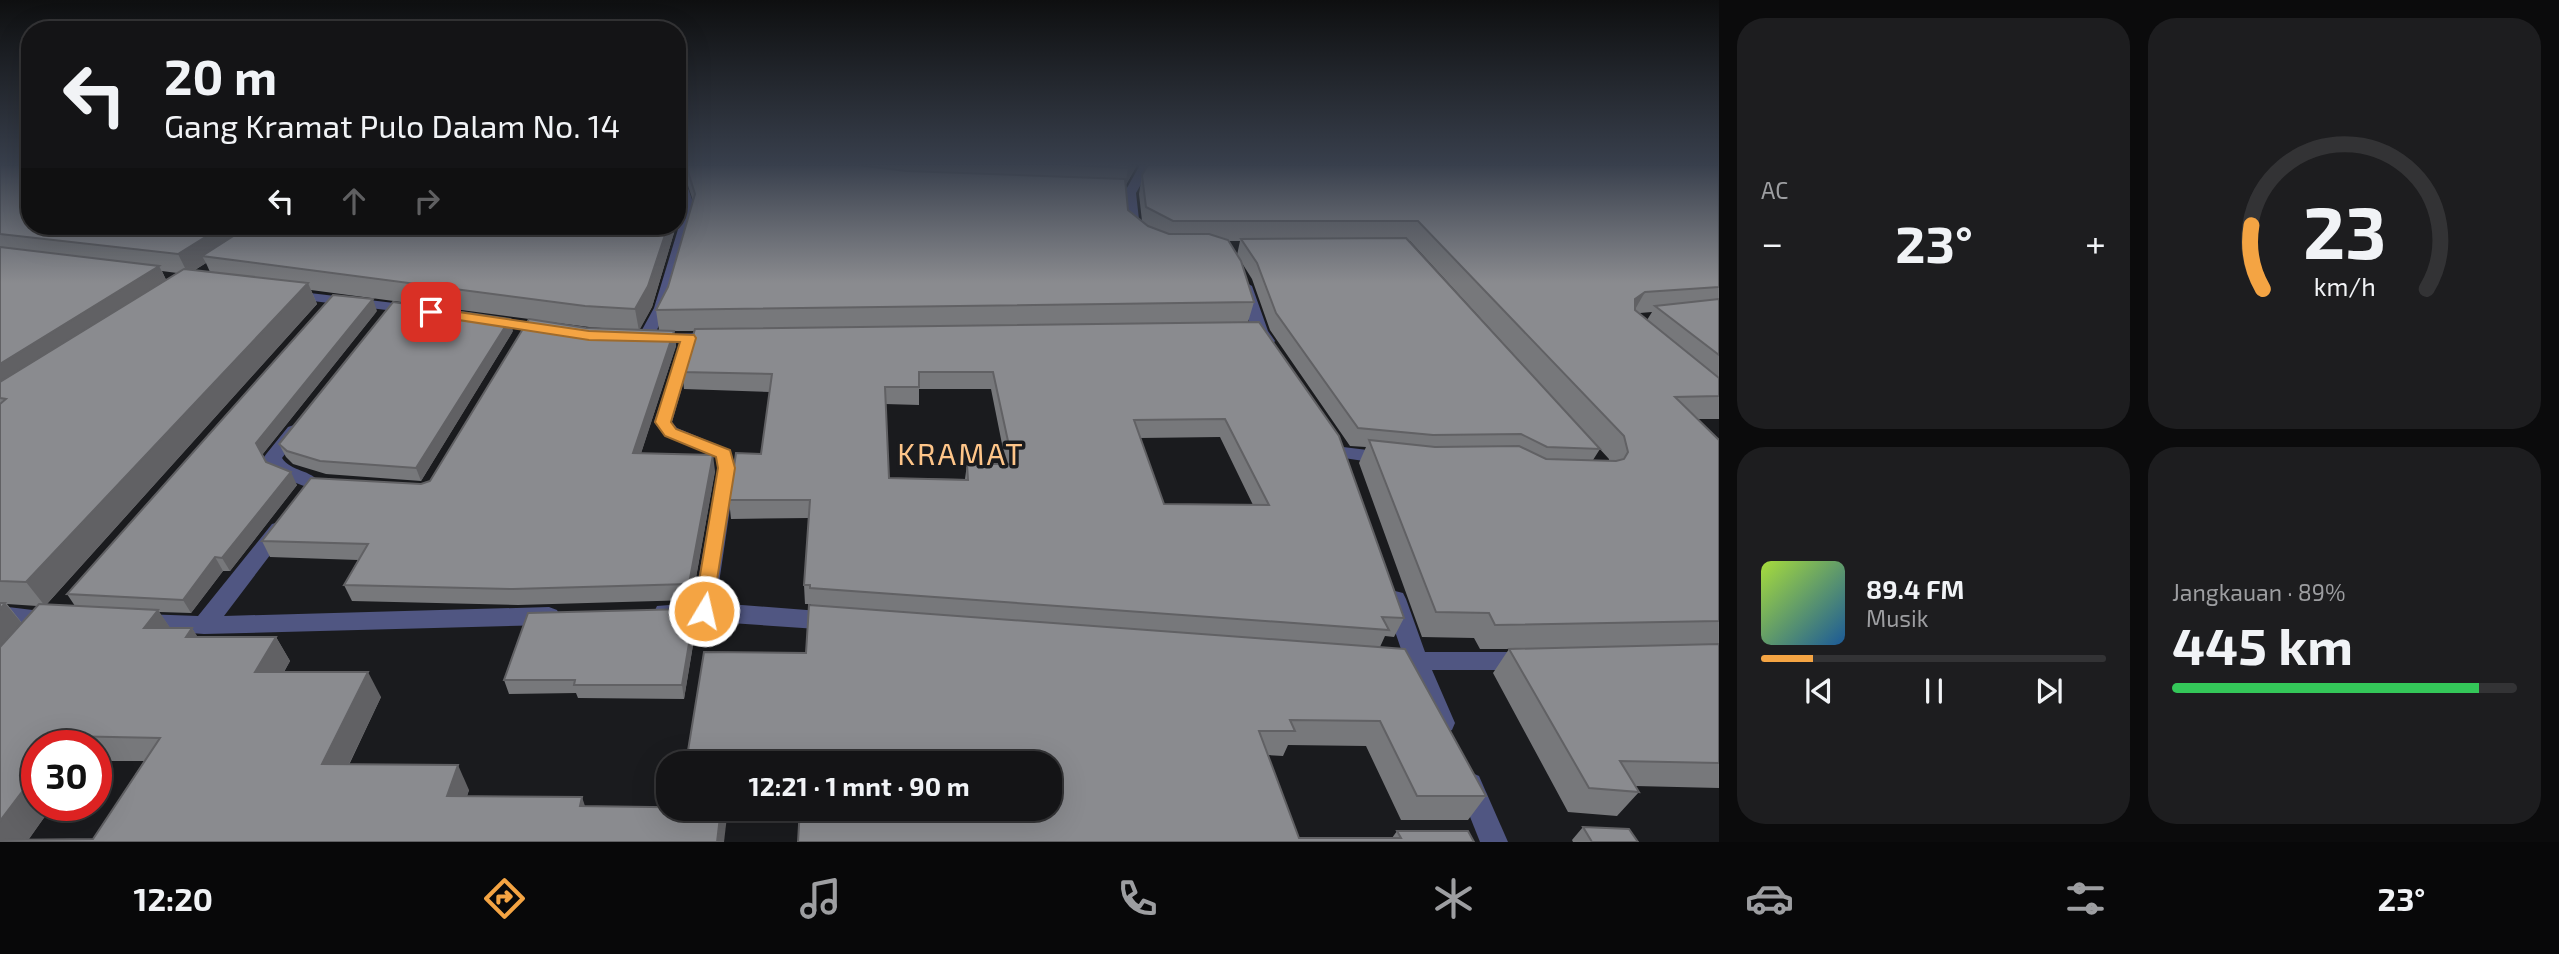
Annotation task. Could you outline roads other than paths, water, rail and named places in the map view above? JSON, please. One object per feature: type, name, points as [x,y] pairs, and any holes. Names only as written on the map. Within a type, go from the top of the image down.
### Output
[{"type":"street","points":[[686,204],[689,213],[686,223]]},
{"type":"street","points":[[1127,204],[1134,230],[1153,243]]},
{"type":"street","points":[[683,235],[661,308],[638,338],[730,338]]},
{"type":"street","points":[[1239,274],[1253,331],[1277,356]]},
{"type":"street","points":[[280,294],[427,312]]},
{"type":"street","points":[[313,321],[331,301]]},
{"type":"street","points":[[375,328],[392,306]]},
{"type":"street","points":[[475,319],[522,332],[564,332]]},
{"type":"street","points":[[689,338],[663,422],[671,432],[724,454],[727,468],[704,611]]},
{"type":"street","points":[[204,625],[295,508],[318,484],[280,468],[273,457],[307,414]]},
{"type":"street","points":[[1328,431],[1343,453],[1352,479]]},
{"type":"street","points":[[1343,453],[1397,459]]},
{"type":"street","points":[[1389,584],[1450,740]]},
{"type":"street","points":[[648,613],[704,611],[855,622]]},
{"type":"street","points":[[0,615],[59,616],[34,638]]},
{"type":"street","points":[[121,622],[204,625],[565,615]]},
{"type":"street","points":[[1363,659],[1418,663],[1541,661]]},
{"type":"street","points":[[1461,765],[1494,842]]},
{"type":"district","name":"KRAMAT","points":[[961,455]]}]
